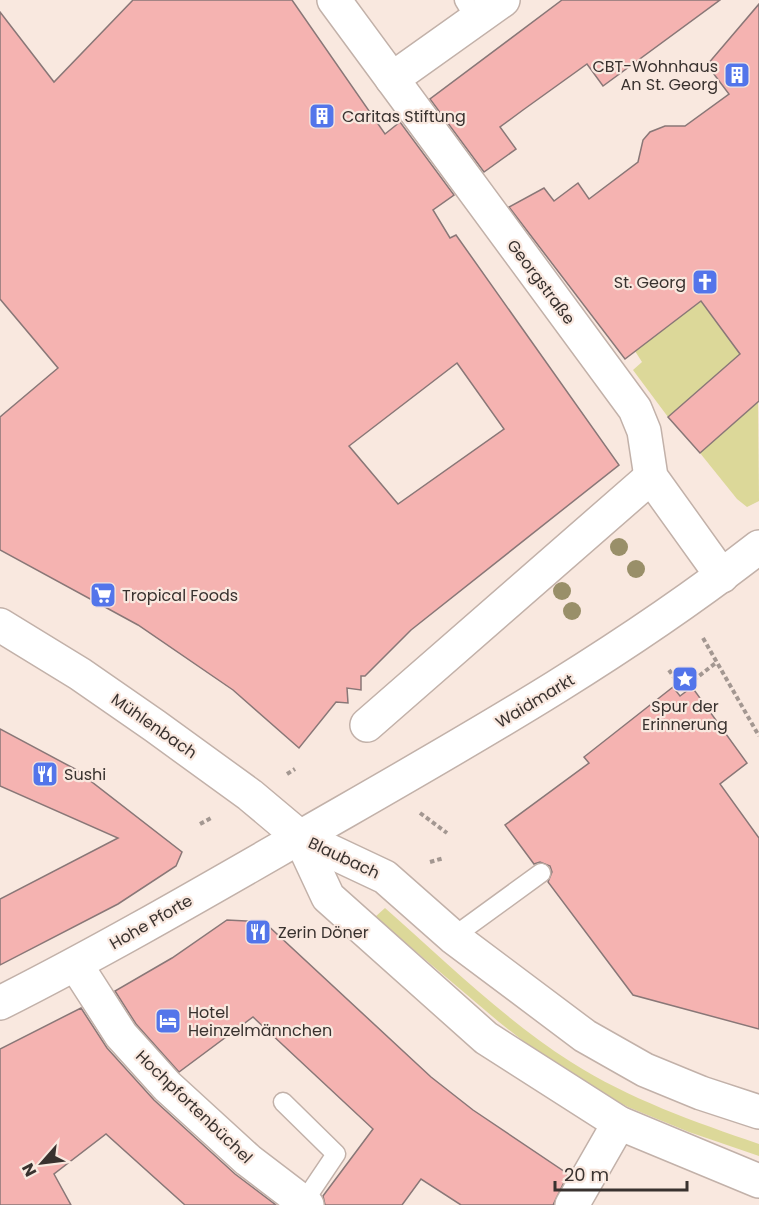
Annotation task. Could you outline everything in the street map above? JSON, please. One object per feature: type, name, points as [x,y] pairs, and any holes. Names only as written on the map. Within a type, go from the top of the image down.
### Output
[{"type":"street","name":"Georgstraße","points":[[334,0],[635,409],[644,431],[651,477],[722,576]]},
{"type":"street","points":[[392,79],[470,10],[503,0]]},
{"type":"street","points":[[367,725],[651,477]]},
{"type":"street","name":"Waidmarkt","points":[[300,837],[449,753],[600,661],[722,576],[759,547]]},
{"type":"street","name":"Mühlenbach","points":[[0,625],[80,674],[155,726],[250,795],[300,837]]},
{"type":"street","name":"Blaubach","points":[[300,837],[385,877],[453,936],[593,1040],[645,1070],[701,1093],[759,1112]]},
{"type":"street","name":"Blaubach","points":[[300,837],[328,897],[486,1038],[619,1123],[759,1181]]},
{"type":"street","name":"Hohe Pforte","points":[[0,1003],[76,965],[300,837]]},
{"type":"street","name":"Hochpfortenbüchel","points":[[76,965],[121,1035],[167,1086],[248,1160],[305,1204]]},
{"type":"street","points":[[572,1205],[619,1123]]},
{"type":"lane","points":[[453,936],[541,873]]},
{"type":"lane","points":[[283,1101],[336,1154],[305,1204]]},
{"type":"path","points":[[669,670],[682,689],[717,662],[759,736]]},
{"type":"shaded area","points":[[701,301],[740,354],[668,417],[633,370],[642,362],[635,351]]},
{"type":"shaded area","points":[[758,402],[759,501],[747,507],[737,499],[700,453]]},
{"type":"shaded area","points":[[385,908],[499,1009],[571,1062],[639,1098],[759,1144],[759,1156],[689,1132],[628,1107],[564,1073],[499,1022],[375,917]]},
{"type":"building","points":[[133,0],[292,0],[385,134],[400,122],[454,195],[433,210],[450,238],[456,235],[619,465],[411,630],[365,676],[361,676],[361,690],[347,688],[348,703],[336,702],[299,748],[233,690],[138,625],[0,550],[0,417],[58,368],[0,299],[0,12],[54,82]],"holes":[[[457,363],[504,429],[398,504],[349,446]]]},
{"type":"building","points":[[562,0],[720,0],[603,86],[587,64],[523,110],[500,127],[516,149],[484,172],[430,99]]},
{"type":"building","points":[[759,4],[759,401],[700,453],[668,417],[740,354],[701,301],[625,359],[509,207],[544,188],[554,201],[578,183],[589,199],[638,162],[643,140],[650,132],[665,126],[685,126],[729,94],[707,65]]},
{"type":"building","points":[[673,687],[680,696],[692,687],[747,763],[720,784],[759,838],[759,1029],[633,995],[548,882],[552,872],[550,866],[540,862],[534,864],[505,825],[589,763],[584,757]]},
{"type":"building","points":[[0,729],[75,769],[182,852],[176,866],[118,904],[0,965],[0,899],[118,838],[0,786]]},
{"type":"building","points":[[227,920],[264,922],[431,1077],[473,1110],[568,1174],[553,1205],[461,1205],[421,1179],[402,1205],[325,1205],[323,1196],[373,1129],[253,1017],[179,1072],[136,1024],[115,991],[172,958]]},
{"type":"building","points":[[81,1008],[107,1048],[154,1100],[235,1174],[276,1205],[185,1205],[106,1134],[54,1174],[71,1205],[0,1205],[0,1049]]},
{"type":"place","name":"CBT-Wohnhaus An St. Georg","points":[[737,75]]},
{"type":"place","name":"Caritas Stiftung","points":[[322,116]]},
{"type":"place","name":"St. Georg","points":[[705,282]]},
{"type":"place","name":"Tropical Foods","points":[[103,595]]},
{"type":"place","name":"Spur der Erinnerung","points":[[685,679]]},
{"type":"place","name":"Sushi","points":[[45,774]]},
{"type":"place","name":"Zerin Döner","points":[[258,932]]},
{"type":"place","name":"Hotel Heinzelmännchen","points":[[168,1021]]}]
